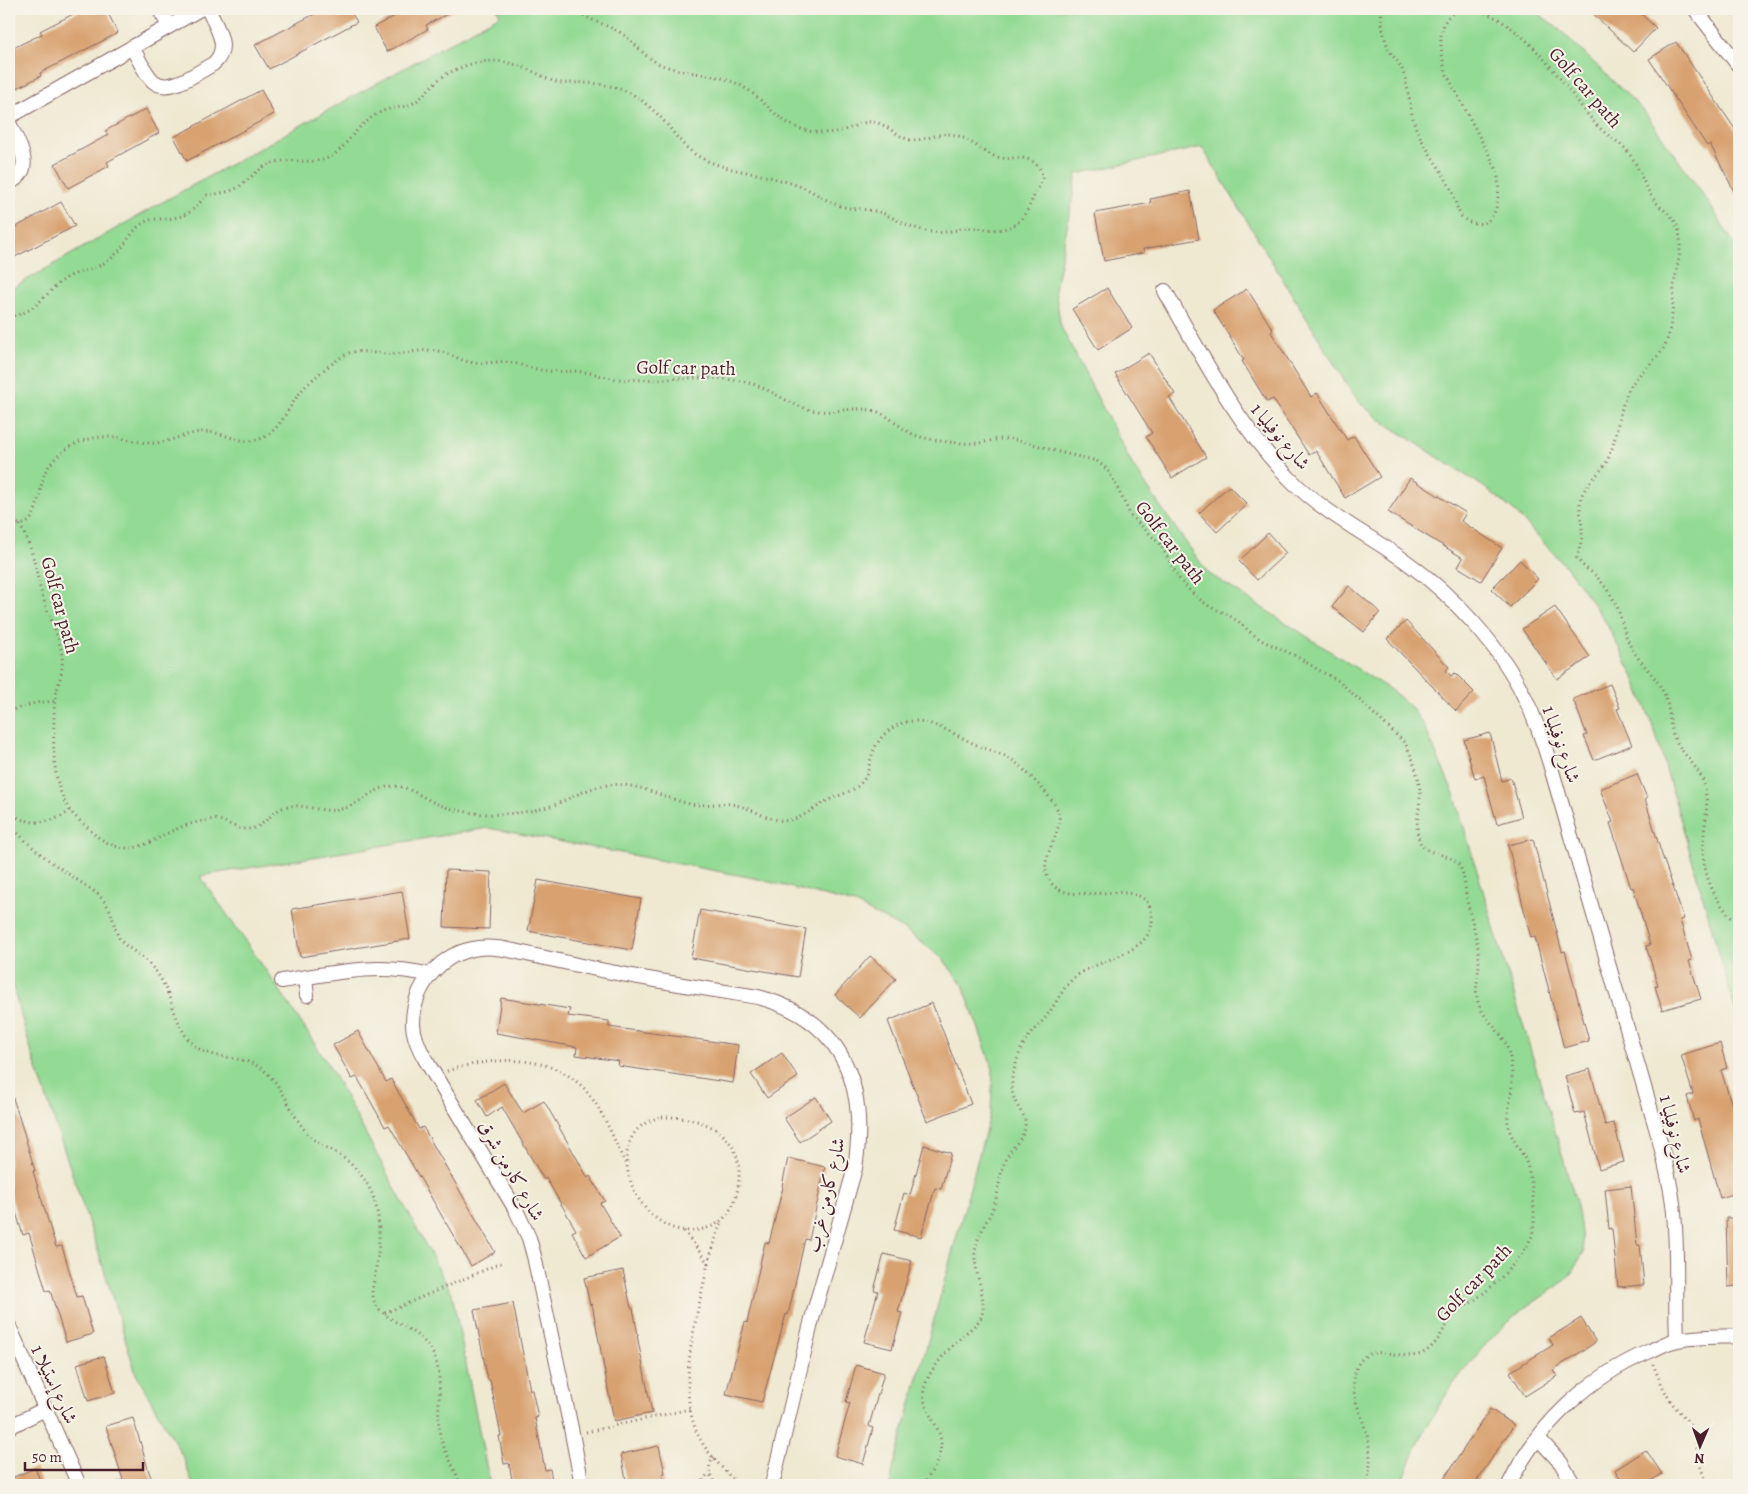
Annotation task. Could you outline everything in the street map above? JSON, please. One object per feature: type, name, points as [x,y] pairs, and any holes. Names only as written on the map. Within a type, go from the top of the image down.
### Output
[{"type":"street","points":[[160,9],[169,25]]},
{"type":"street","points":[[9,117],[200,9]]},
{"type":"street","points":[[132,47],[152,79],[161,86],[172,86],[214,64],[219,59],[222,52],[222,38],[208,9]]},
{"type":"street","points":[[1695,9],[1739,66]]},
{"type":"street","points":[[9,123],[24,160],[20,175],[9,183]]},
{"type":"street","name":"شارع نوفيليا 1","points":[[1165,291],[1235,410],[1261,447],[1292,480],[1326,510],[1408,563],[1442,591],[1473,622],[1500,656],[1523,694],[1541,735],[1554,778],[1668,1174],[1674,1212],[1677,1340]]},
{"type":"street","name":"شارع كارمن غرب","points":[[430,975],[444,962],[460,952],[478,948],[497,947],[597,969],[758,997],[776,1002],[796,1012],[815,1025],[831,1041],[844,1060],[853,1081],[858,1102],[859,1124],[856,1160],[812,1319],[772,1485]]},
{"type":"street","points":[[282,981],[379,968],[413,970],[430,975]]},
{"type":"street","name":"شارع كارمن شرق","points":[[430,975],[420,990],[414,1007],[413,1025],[417,1043],[434,1075],[516,1210],[529,1238],[536,1262],[582,1485]]},
{"type":"street","points":[[304,978],[306,995]]},
{"type":"street","name":"شارع إستيلا 1","points":[[9,1326],[45,1409],[62,1442],[79,1485]]},
{"type":"street","points":[[1509,1485],[1526,1455],[1561,1410],[1606,1373],[1677,1340],[1739,1336]]},
{"type":"street","points":[[9,1427],[45,1409]]},
{"type":"street","points":[[1538,1438],[1561,1463],[1574,1485]]},
{"type":"path","points":[[9,316],[27,312],[40,303],[67,278],[104,264],[116,254],[134,230],[145,222],[176,218],[187,214],[196,208],[206,195],[229,192],[262,168],[273,163],[284,161],[319,162],[329,158],[339,152],[358,128],[370,118],[387,110],[416,102],[449,72],[468,64],[489,61],[510,63],[530,70],[544,78],[561,83],[586,83],[612,87],[636,96],[662,118],[679,140],[696,155],[718,166],[786,182],[842,207],[872,210],[924,230],[942,232],[958,228],[991,231],[1005,229],[1022,217],[1042,179],[1039,168],[1032,160],[1021,157],[1003,159],[990,154],[968,139],[952,133],[938,134],[914,140],[902,137],[884,125],[870,121],[839,132],[824,134],[808,132],[779,118],[744,87],[724,78],[672,69],[655,63],[639,51],[626,36],[609,26],[590,21],[575,9]]},
{"type":"path","points":[[1381,9],[1383,32],[1389,51],[1403,71],[1415,126],[1452,190],[1461,215],[1468,222],[1479,224],[1488,220],[1495,210],[1499,197],[1498,176],[1491,157],[1446,73],[1441,39],[1444,22],[1456,11],[1468,9]]},
{"type":"path","name":"Golf car path","points":[[1476,9],[1489,14],[1510,27],[1548,64],[1597,127],[1627,150],[1638,166],[1644,185],[1655,202],[1671,215],[1677,224],[1681,246],[1667,340],[1660,352],[1637,377],[1626,395],[1620,414],[1614,447],[1606,464],[1584,491],[1580,506],[1583,522],[1582,538],[1577,558],[1579,562],[1596,576],[1611,595],[1622,617],[1628,640],[1635,655],[1652,674],[1665,696],[1673,736],[1702,780],[1707,798],[1703,852],[1705,870],[1710,886],[1719,903],[1739,925]]},
{"type":"path","name":"Golf car path","points":[[923,1485],[938,1458],[942,1445],[939,1432],[925,1406],[924,1391],[929,1377],[947,1350],[980,1320],[982,1315],[984,1300],[975,1269],[975,1252],[978,1236],[996,1199],[1002,1168],[1008,1154],[1024,1133],[1026,1124],[1024,1116],[1015,1102],[1010,1087],[1019,1055],[1026,1039],[1052,1010],[1060,994],[1075,976],[1094,965],[1130,950],[1149,933],[1153,923],[1152,912],[1148,903],[1140,896],[1128,893],[1068,894],[1057,889],[1048,880],[1045,867],[1059,825],[1058,810],[1051,797],[1039,788],[1020,765],[1008,756],[988,750],[933,724],[917,720],[902,723],[888,730],[877,742],[867,775],[856,788],[826,801],[795,819],[782,821],[768,818],[737,805],[720,803],[689,804],[649,790],[611,784],[594,786],[545,808],[506,814],[482,814],[460,811],[438,804],[402,787],[392,786],[382,788],[357,804],[342,809],[326,811],[288,806],[277,810],[256,828],[245,829],[220,819],[210,818],[170,832],[149,844],[132,848],[114,846],[99,838],[70,811],[62,793],[56,770],[53,746],[55,701],[63,665],[62,647],[45,606],[32,552],[20,525],[27,523],[32,517],[39,502],[44,476],[48,467],[67,448],[82,440],[99,437],[118,437],[140,443],[154,443],[170,441],[183,434],[198,432],[213,432],[239,440],[253,441],[266,437],[276,428],[303,388],[344,354],[355,351],[386,354],[430,350],[442,352],[473,364],[501,361],[544,371],[585,372],[619,379],[727,378],[771,390],[797,406],[815,411],[856,409],[876,411],[920,438],[976,443],[1000,439],[1016,440],[1097,461],[1107,469],[1131,516],[1160,544],[1180,580],[1192,593],[1210,607],[1225,613],[1239,622],[1263,641],[1296,656],[1339,681],[1405,743],[1411,753],[1420,790],[1418,829],[1420,841],[1427,850],[1450,857],[1459,865],[1463,876],[1478,946],[1478,1002],[1484,1015],[1503,1039],[1507,1049],[1512,1072],[1508,1122],[1511,1135],[1526,1162],[1535,1214],[1535,1228],[1531,1240],[1502,1278],[1464,1306],[1452,1318],[1430,1350],[1414,1356],[1381,1352],[1370,1353],[1361,1359],[1356,1369],[1354,1397],[1365,1428],[1370,1451],[1370,1468],[1366,1485]]},
{"type":"path","points":[[9,519],[20,525]]},
{"type":"path","points":[[9,711],[34,703],[55,701]]},
{"type":"path","points":[[9,812],[19,818],[36,823],[55,820],[70,811]]},
{"type":"path","points":[[9,821],[29,844],[98,894],[106,902],[120,940],[150,964],[163,982],[189,1041],[200,1050],[214,1055],[244,1060],[258,1066],[280,1088],[301,1124],[311,1137],[323,1147],[344,1158],[357,1170],[368,1186],[376,1203],[380,1221],[378,1255],[372,1291],[375,1304],[384,1313],[424,1341],[432,1353],[438,1367],[440,1381],[439,1425],[441,1437],[460,1485]]},
{"type":"path","points":[[434,1075],[466,1065],[489,1061],[511,1060],[556,1068],[579,1084],[592,1099],[627,1166],[632,1186],[642,1204],[659,1220],[684,1231],[704,1229],[721,1222]]},
{"type":"path","points":[[627,1166],[633,1135],[638,1128],[653,1118],[668,1117],[685,1118],[707,1123],[716,1128],[731,1144],[738,1163],[739,1174],[735,1201],[721,1222],[708,1263],[688,1363],[690,1409],[699,1437],[738,1485]]},
{"type":"path","points":[[684,1231],[708,1263]]},
{"type":"path","points":[[384,1313],[503,1262]]},
{"type":"path","points":[[1650,1351],[1663,1387],[1691,1428],[1696,1442],[1700,1469],[1711,1485]]},
{"type":"path","points":[[572,1435],[690,1409]]},
{"type":"path","points":[[714,1457],[710,1464],[709,1472],[710,1477],[717,1485]]},
{"type":"path","points":[[701,1485],[709,1472]]},
{"type":"green space","points":[[497,9],[1532,9],[1558,28],[1643,110],[1710,205],[1739,252],[1739,1022],[1654,728],[1633,675],[1604,619],[1568,569],[1516,513],[1490,491],[1382,421],[1361,404],[1349,388],[1202,147],[1077,174],[1055,290],[1061,327],[1133,466],[1208,573],[1395,693],[1411,707],[1424,726],[1454,794],[1577,1205],[1584,1252],[1572,1272],[1558,1286],[1515,1316],[1462,1372],[1447,1393],[1421,1438],[1402,1485],[890,1485],[991,1111],[993,1069],[963,985],[942,958],[905,930],[855,904],[754,878],[488,828],[200,876],[283,995],[328,1064],[452,1294],[490,1485],[193,1485],[183,1457],[136,1374],[101,1260],[32,1054],[9,973],[9,290],[159,204],[500,15]]},
{"type":"building","points":[[83,9],[106,9],[118,33],[40,73],[41,76],[15,89],[9,77],[9,50],[42,34],[40,31]]},
{"type":"building","points":[[324,9],[349,9],[357,22],[269,69],[255,45]]},
{"type":"building","points":[[408,9],[457,9],[426,25],[428,29],[387,52],[374,27]]},
{"type":"building","points":[[1588,9],[1636,9],[1656,28],[1633,52]]},
{"type":"building","points":[[1676,42],[1739,135],[1739,201],[1710,144],[1707,146],[1649,59]]},
{"type":"building","points":[[261,90],[274,114],[187,161],[174,137]]},
{"type":"building","points":[[146,109],[159,133],[107,162],[109,166],[68,188],[55,164],[108,135],[105,131]]},
{"type":"building","points":[[1190,191],[1199,239],[1143,249],[1144,253],[1104,261],[1095,213],[1151,203],[1150,199]]},
{"type":"building","points":[[61,202],[75,226],[9,260],[9,231]]},
{"type":"building","points":[[1107,288],[1132,328],[1098,350],[1072,309]]},
{"type":"building","points":[[1247,289],[1311,397],[1317,393],[1347,440],[1354,436],[1380,477],[1345,498],[1316,451],[1309,455],[1273,399],[1267,402],[1213,310]]},
{"type":"building","points":[[1149,353],[1175,394],[1169,397],[1206,457],[1172,478],[1146,437],[1152,433],[1115,374]]},
{"type":"building","points":[[1410,478],[1466,513],[1461,521],[1502,548],[1481,581],[1458,567],[1463,558],[1388,512]]},
{"type":"building","points":[[1229,486],[1247,504],[1217,532],[1199,513]]},
{"type":"building","points":[[1268,533],[1286,553],[1257,580],[1239,561]]},
{"type":"building","points":[[1520,560],[1538,579],[1510,607],[1491,589]]},
{"type":"building","points":[[1349,586],[1380,612],[1364,632],[1332,607]]},
{"type":"building","points":[[1555,607],[1590,657],[1557,679],[1522,629]]},
{"type":"building","points":[[1406,621],[1449,667],[1446,670],[1451,676],[1455,673],[1474,692],[1456,711],[1387,639]]},
{"type":"building","points":[[1610,684],[1620,708],[1617,709],[1632,745],[1594,760],[1584,736],[1587,735],[1573,699]]},
{"type":"building","points":[[1490,733],[1502,781],[1511,778],[1522,817],[1497,824],[1484,776],[1475,779],[1464,740]]},
{"type":"building","points":[[1637,774],[1647,798],[1645,799],[1661,852],[1684,919],[1680,920],[1692,960],[1689,961],[1701,999],[1662,1010],[1655,986],[1658,985],[1646,946],[1650,945],[1633,887],[1631,888],[1610,823],[1613,822],[1600,789]]},
{"type":"building","points":[[1533,839],[1562,952],[1565,951],[1589,1041],[1564,1048],[1535,937],[1531,938],[1508,845]]},
{"type":"building","points":[[446,870],[491,872],[489,929],[444,927]]},
{"type":"building","points":[[538,880],[641,899],[632,950],[528,931]]},
{"type":"building","points":[[402,891],[410,939],[300,957],[292,909]]},
{"type":"building","points":[[700,910],[806,929],[798,977],[691,958]]},
{"type":"building","points":[[870,956],[896,979],[860,1018],[835,995]]},
{"type":"building","points":[[501,998],[570,1009],[568,1016],[609,1021],[609,1027],[738,1045],[733,1083],[618,1066],[619,1061],[576,1055],[577,1047],[496,1033]]},
{"type":"building","points":[[932,1003],[971,1104],[927,1121],[888,1021]]},
{"type":"building","points":[[358,1031],[386,1082],[391,1079],[419,1129],[423,1127],[495,1252],[471,1266],[389,1125],[385,1127],[357,1077],[352,1079],[333,1045]]},
{"type":"building","points":[[1720,1043],[1727,1068],[1721,1070],[1739,1129],[1739,1192],[1720,1198],[1698,1119],[1694,1121],[1687,1096],[1693,1094],[1681,1055]]},
{"type":"building","points":[[782,1053],[798,1077],[767,1098],[751,1074]]},
{"type":"building","points":[[1590,1069],[1605,1125],[1614,1123],[1624,1162],[1599,1169],[1584,1112],[1575,1114],[1565,1076]]},
{"type":"building","points":[[504,1083],[523,1113],[544,1101],[588,1178],[590,1176],[605,1201],[600,1203],[620,1237],[586,1257],[572,1232],[576,1230],[546,1178],[544,1180],[502,1107],[487,1117],[477,1100]]},
{"type":"building","points":[[9,1095],[12,1095],[24,1133],[35,1171],[33,1171],[56,1247],[62,1246],[77,1297],[82,1296],[93,1334],[66,1342],[50,1290],[46,1291],[29,1233],[23,1235],[9,1190]]},
{"type":"building","points":[[816,1097],[831,1121],[800,1142],[784,1118]]},
{"type":"building","points":[[924,1145],[951,1153],[941,1189],[935,1188],[921,1237],[894,1230],[904,1193],[910,1195]]},
{"type":"building","points":[[788,1158],[825,1167],[809,1240],[805,1239],[788,1315],[786,1314],[762,1402],[726,1394],[745,1322],[747,1323],[765,1242],[769,1243]]},
{"type":"building","points":[[1631,1186],[1637,1245],[1640,1245],[1644,1285],[1618,1287],[1612,1228],[1609,1229],[1605,1189]]},
{"type":"building","points":[[1726,1218],[1739,1218],[1739,1286],[1728,1287]]},
{"type":"building","points":[[884,1254],[912,1261],[898,1312],[902,1313],[892,1349],[864,1342],[878,1291],[874,1290]]},
{"type":"building","points":[[623,1270],[631,1308],[633,1308],[652,1413],[614,1421],[592,1304],[590,1305],[584,1278]]},
{"type":"building","points":[[513,1303],[530,1390],[532,1390],[538,1417],[535,1418],[545,1470],[550,1469],[553,1485],[513,1485],[509,1463],[504,1464],[499,1436],[501,1436],[474,1310]]},
{"type":"building","points":[[1581,1318],[1596,1342],[1553,1370],[1557,1376],[1525,1396],[1510,1372],[1553,1345],[1549,1338]]},
{"type":"building","points":[[104,1356],[115,1393],[88,1401],[77,1364]]},
{"type":"building","points":[[856,1365],[884,1373],[869,1426],[873,1428],[863,1464],[835,1456],[850,1403],[846,1402]]},
{"type":"building","points":[[1490,1409],[1514,1425],[1474,1485],[1440,1485]]},
{"type":"building","points":[[133,1418],[154,1485],[117,1485],[117,1482],[123,1480],[106,1426]]},
{"type":"building","points":[[659,1446],[665,1473],[662,1474],[664,1485],[627,1485],[621,1454]]},
{"type":"building","points":[[1646,1450],[1662,1474],[1644,1485],[1624,1485],[1615,1470]]},
{"type":"building","points":[[35,1468],[42,1485],[9,1485],[9,1479]]}]
